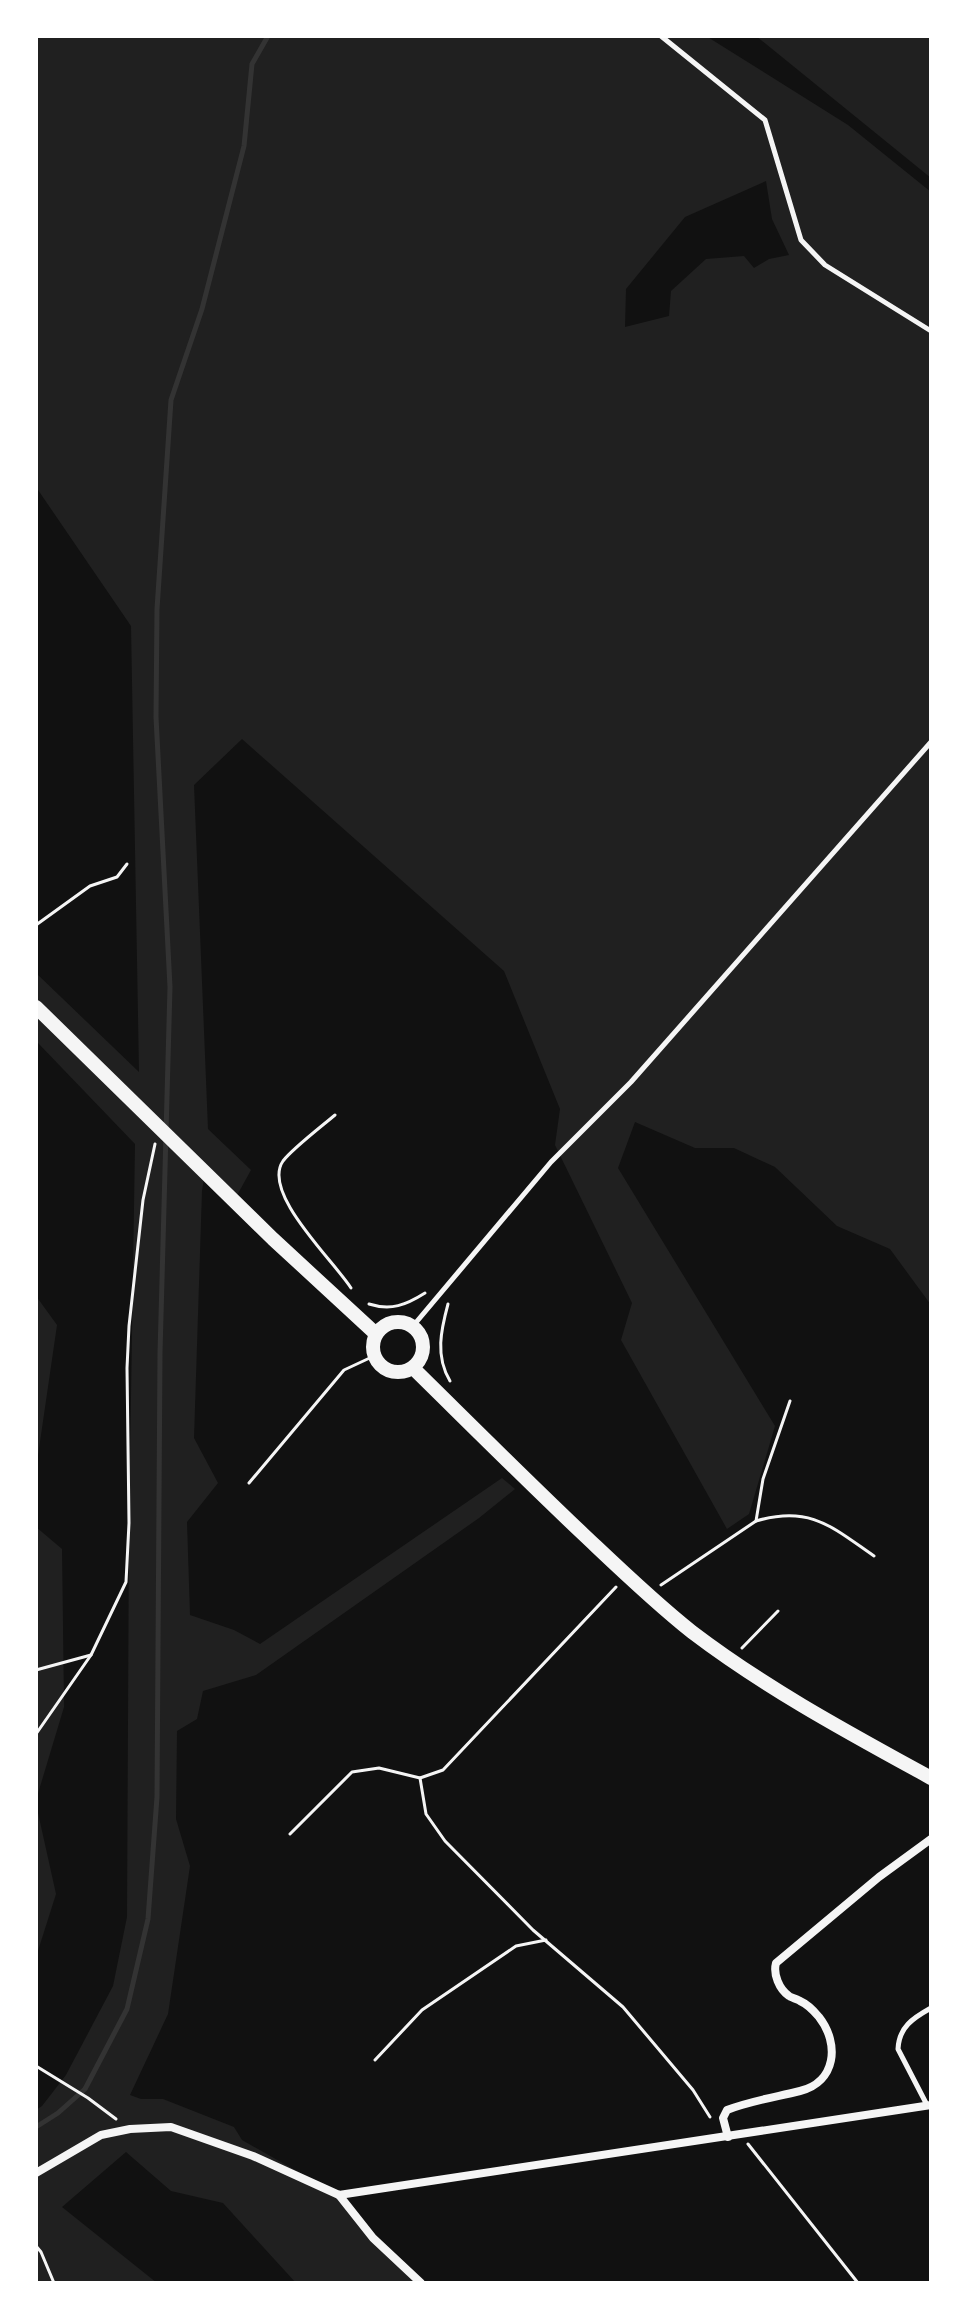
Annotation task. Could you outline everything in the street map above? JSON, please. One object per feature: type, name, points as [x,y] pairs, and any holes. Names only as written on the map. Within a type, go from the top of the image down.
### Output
[{"type":"main road","points":[[36,1007],[273,1239],[376,1334]]},
{"type":"main road","points":[[403,1322],[413,1326],[421,1335],[424,1347],[421,1359],[413,1368],[398,1373],[383,1369],[374,1356],[372,1345],[376,1334],[393,1323],[403,1322]]},
{"type":"main road","points":[[413,1368],[503,1458],[691,1631],[768,1686],[931,1778]]},
{"type":"street","points":[[725,2137],[723,2118],[727,2110],[811,2088],[823,2079],[831,2065],[828,2031],[805,2002],[789,1996],[779,1984],[774,1972],[776,1963],[879,1877],[931,1839]]},
{"type":"street","points":[[339,2195],[929,2105]]},
{"type":"street","points":[[36,2173],[101,2135],[130,2129],[171,2127],[253,2156],[339,2195],[373,2238],[421,2283]]},
{"type":"lane","points":[[661,36],[765,120],[801,240],[825,265],[931,331]]},
{"type":"lane","points":[[413,1326],[551,1162],[631,1082],[931,742]]},
{"type":"lane","points":[[929,2105],[898,2049],[898,2039],[911,2020],[931,2008]]},
{"type":"path","points":[[36,925],[90,886],[117,877],[127,864]]},
{"type":"path","points":[[332,1273],[354,1294],[341,1273],[292,1213],[282,1195],[279,1178],[282,1162],[335,1115]]},
{"type":"path","points":[[36,1734],[91,1655],[126,1582],[129,1326],[143,1200],[158,1125]]},
{"type":"path","points":[[365,1303],[379,1308],[393,1308],[409,1304],[428,1291]]},
{"type":"path","points":[[448,1304],[440,1349],[444,1372],[451,1382]]},
{"type":"path","points":[[249,1483],[344,1370],[374,1356]]},
{"type":"path","points":[[756,1521],[763,1479],[790,1401]]},
{"type":"path","points":[[648,1594],[756,1521],[779,1514],[805,1516],[831,1526],[874,1556]]},
{"type":"path","points":[[290,1834],[352,1772],[379,1768],[420,1778],[443,1770],[627,1575]]},
{"type":"path","points":[[741,1653],[778,1611]]},
{"type":"path","points":[[36,1670],[91,1655]]},
{"type":"path","points":[[420,1778],[426,1814],[445,1841],[533,1930],[623,2007],[693,2090],[725,2137]]},
{"type":"path","points":[[375,2060],[422,2010],[516,1946],[546,1940]]},
{"type":"path","points":[[36,2066],[130,2129]]},
{"type":"path","points":[[741,2135],[858,2283]]},
{"type":"path","points":[[36,2246],[54,2283]]},
{"type":"shaded area","points":[[36,36],[706,36],[848,125],[931,192],[931,1305],[890,1249],[837,1226],[775,1167],[734,1148],[695,1148],[635,1122],[618,1168],[775,1426],[749,1514],[727,1529],[621,1340],[632,1303],[555,1145],[560,1109],[504,971],[242,739],[194,785],[208,1129],[251,1170],[235,1199],[205,1172],[202,1191],[194,1438],[218,1483],[187,1522],[190,1615],[234,1630],[260,1644],[502,1478],[515,1489],[479,1518],[256,1675],[203,1691],[197,1719],[177,1731],[176,1819],[190,1866],[168,2014],[130,2095],[141,2099],[163,2099],[234,2127],[242,2140],[339,2195],[374,2238],[421,2283],[296,2283],[223,2203],[171,2191],[126,2152],[62,2207],[157,2283],[36,2283],[36,2110],[66,2075],[113,1986],[127,1917],[135,1144],[36,1044],[36,973],[139,1072],[131,626],[36,487]],"holes":[[[766,181],[772,219],[789,255],[769,259],[754,268],[744,256],[706,259],[671,291],[669,316],[625,327],[626,289],[685,217]]]},
{"type":"shaded area","points":[[756,36],[931,36],[931,178]]},
{"type":"shaded area","points":[[36,1296],[57,1325],[36,1469]]},
{"type":"shaded area","points":[[36,1527],[62,1549],[64,1707],[36,1800]]},
{"type":"shaded area","points":[[36,1804],[56,1894],[36,1957]]},
{"type":"waterway","points":[[36,2127],[58,2113],[85,2089],[127,2009],[148,1919],[157,1797],[160,1353],[170,987],[156,717],[157,609],[171,400],[202,309],[244,146],[252,64],[268,36]]}]
